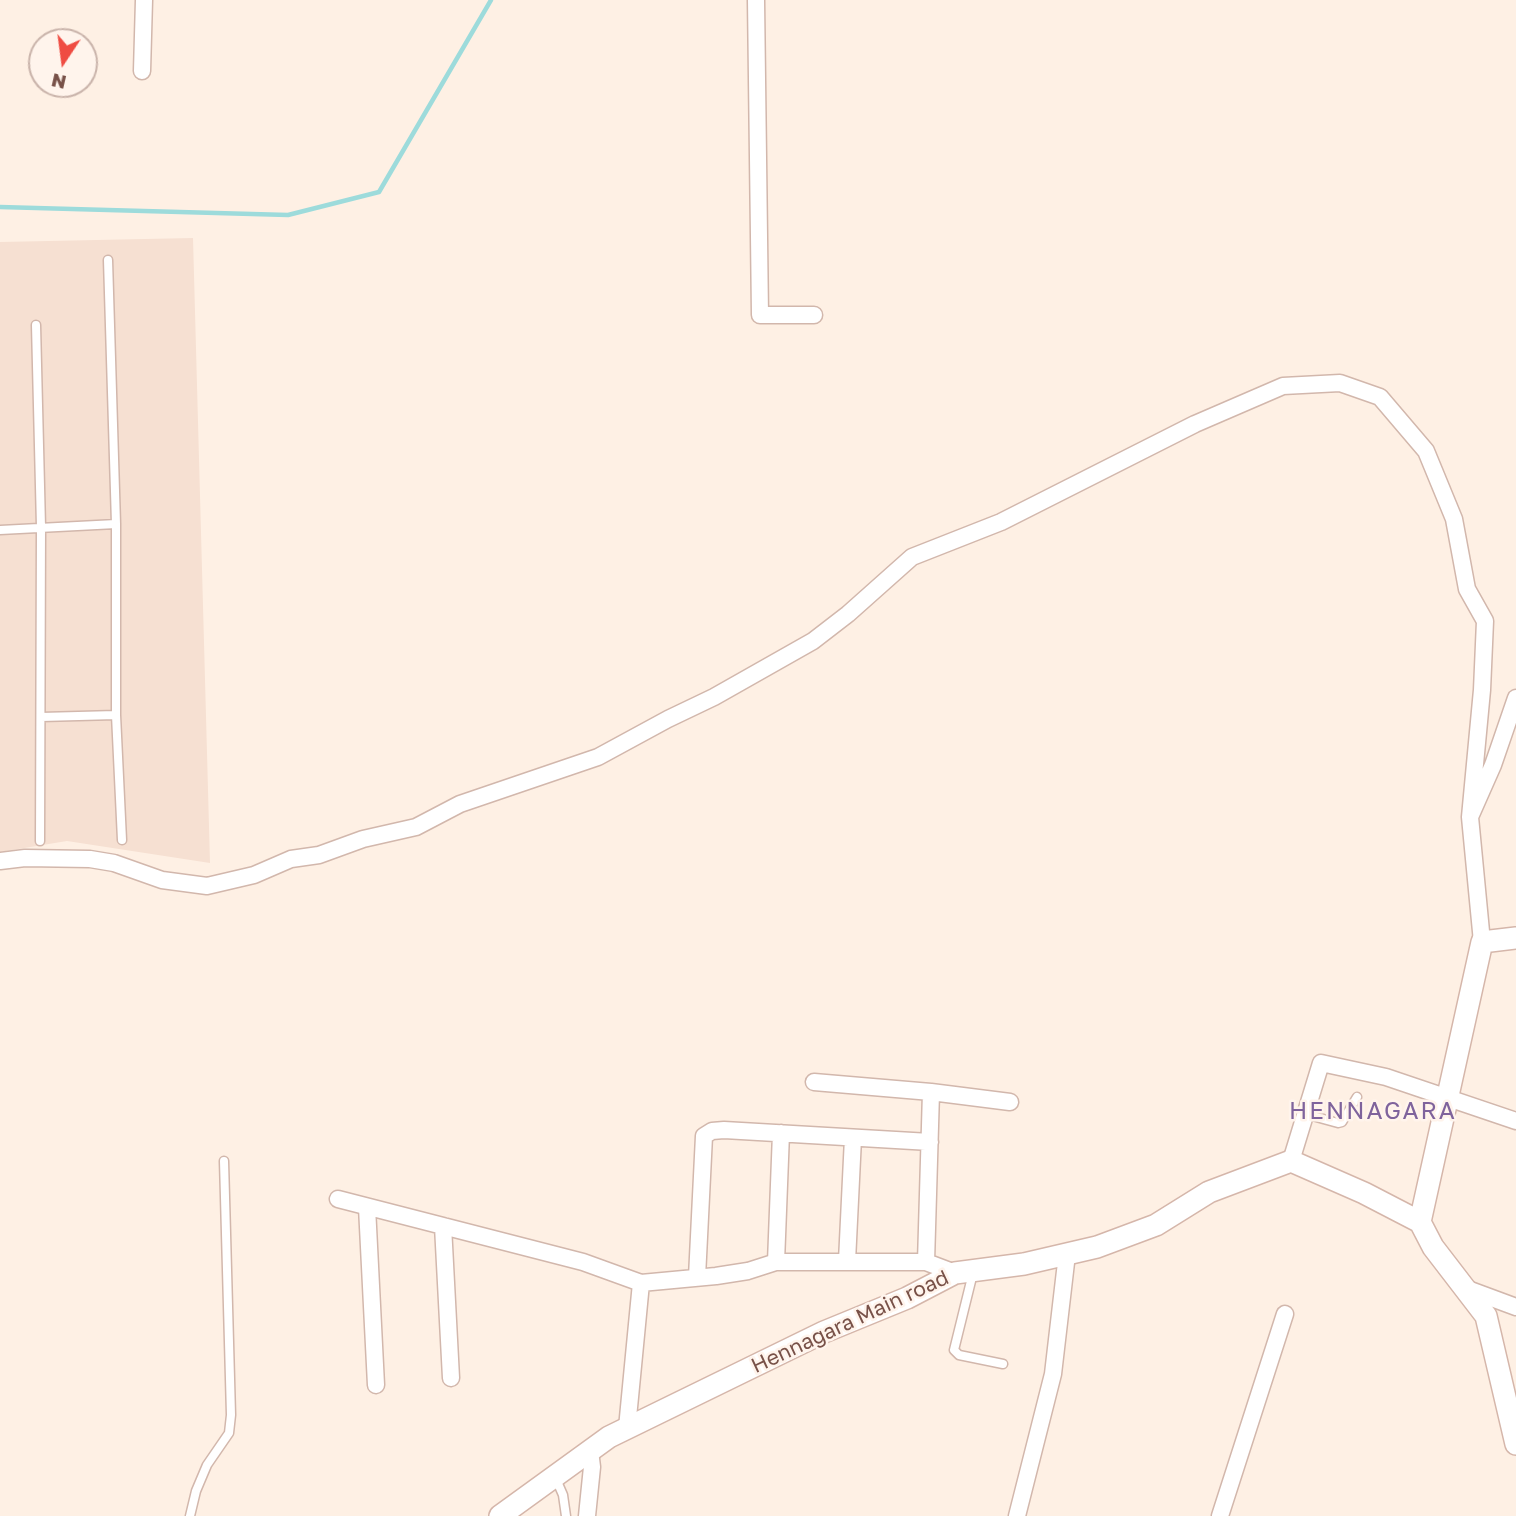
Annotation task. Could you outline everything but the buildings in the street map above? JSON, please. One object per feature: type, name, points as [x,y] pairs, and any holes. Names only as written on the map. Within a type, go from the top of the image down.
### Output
[{"type":"street","points":[[142,71],[144,0]]},
{"type":"street","points":[[756,0],[760,315],[814,316]]},
{"type":"street","points":[[0,861],[25,858],[90,859],[114,863],[162,880],[207,886],[254,875],[291,859],[318,855],[363,839],[416,827],[460,804],[598,757],[714,697],[813,641],[912,557],[1001,522],[1195,424],[1283,386],[1340,383],[1380,397],[1426,451],[1454,519],[1467,589],[1485,621],[1482,690],[1470,817],[1482,942],[1420,1222]]},
{"type":"street","points":[[1470,817],[1493,765],[1516,698]]},
{"type":"street","points":[[1482,942],[1516,938]]},
{"type":"street","points":[[1516,1121],[1386,1077],[1321,1063],[1291,1161],[1364,1193],[1420,1222],[1433,1247],[1486,1316],[1516,1444]]},
{"type":"street","points":[[814,1082],[1010,1102]]},
{"type":"street","points":[[926,1262],[931,1092]]},
{"type":"street","points":[[697,1277],[704,1136],[712,1131],[930,1142]]},
{"type":"street","points":[[776,1262],[781,1133]]},
{"type":"street","points":[[847,1261],[853,1138]]},
{"type":"street","name":"Hennagara Main road","points":[[500,1516],[609,1437],[824,1332],[964,1272],[1024,1264],[1097,1247],[1156,1226],[1209,1192],[1291,1161]]},
{"type":"street","points":[[338,1199],[583,1262],[641,1283],[748,1271],[776,1262],[926,1262],[964,1272]]},
{"type":"street","points":[[367,1207],[376,1385]]},
{"type":"street","points":[[443,1226],[450,1378]]},
{"type":"street","points":[[1017,1516],[1053,1374],[1067,1254]]},
{"type":"street","points":[[627,1428],[641,1283]]},
{"type":"street","points":[[1462,1286],[1516,1307]]},
{"type":"street","points":[[1220,1516],[1285,1314]]},
{"type":"street","points":[[587,1516],[592,1467],[590,1451]]},
{"type":"lane","points":[[108,260],[116,524],[116,715],[122,840]]},
{"type":"lane","points":[[36,324],[41,527],[40,841]]},
{"type":"lane","points":[[0,530],[116,524]]},
{"type":"lane","points":[[41,717],[116,715]]},
{"type":"lane","points":[[1305,1114],[1342,1122],[1357,1097]]},
{"type":"lane","points":[[190,1516],[207,1465],[229,1433],[231,1415],[224,1161]]},
{"type":"lane","points":[[964,1272],[954,1350],[959,1355],[1003,1364]]},
{"type":"lane","points":[[555,1476],[563,1495],[566,1516]]},
{"type":"shaded area","points":[[193,238],[210,863],[67,841],[0,852],[0,242]]},
{"type":"waterway","points":[[0,207],[288,215],[379,192],[491,0]]},
{"type":"district","name":"HENNAGARA","points":[[1373,1111]]}]
